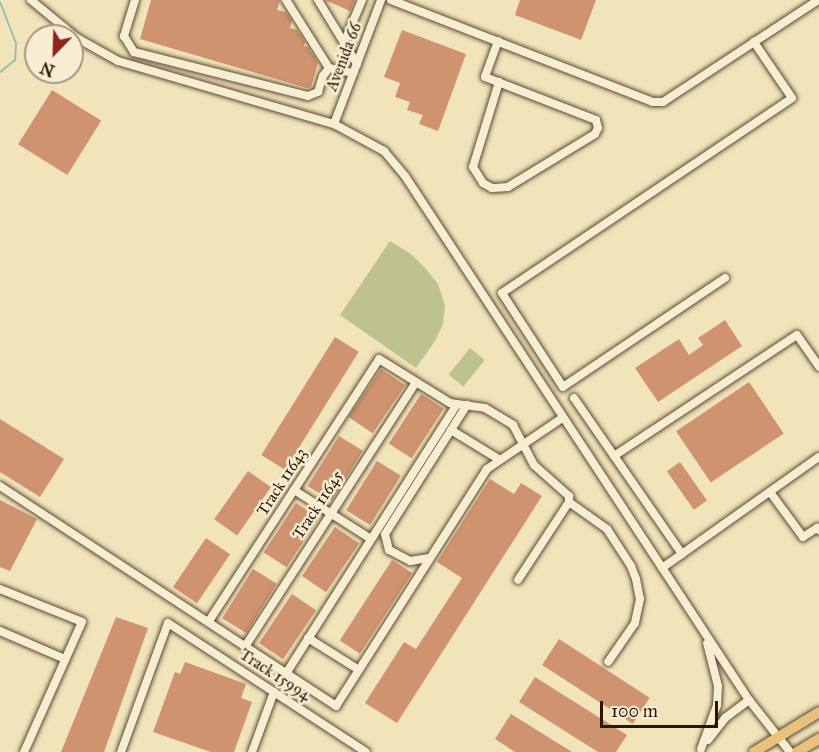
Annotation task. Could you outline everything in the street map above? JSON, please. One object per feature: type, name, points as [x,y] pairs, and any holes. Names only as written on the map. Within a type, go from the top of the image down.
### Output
[{"type":"main road","points":[[754,752],[819,712]]},
{"type":"main road","points":[[796,752],[819,739]]},
{"type":"street","points":[[31,0],[77,38],[118,61],[334,124],[384,151],[405,176],[749,700],[779,735],[790,752]]},
{"type":"street","points":[[135,0],[124,36],[134,52],[308,96],[318,92],[323,76],[329,68]]},
{"type":"street","points":[[286,0],[329,68],[353,73]]},
{"type":"street","points":[[318,0],[357,64]]},
{"type":"street","points":[[344,43],[362,0]]},
{"type":"street","name":"Avenida 66","points":[[334,124],[381,0]]},
{"type":"street","points":[[391,0],[654,102],[663,102],[818,0]]},
{"type":"street","points":[[498,41],[485,76],[596,120],[598,128],[595,134],[508,188],[492,188],[483,183],[473,167],[499,82]]},
{"type":"street","points":[[724,278],[563,387],[502,293],[792,98],[754,42]]},
{"type":"street","points":[[614,456],[797,335],[819,367]]},
{"type":"street","name":"Track 11643","points":[[209,621],[380,359],[416,382]]},
{"type":"street","points":[[416,382],[450,403],[485,408],[513,425],[534,465],[565,490],[569,502],[606,529],[631,566],[640,599],[635,623],[608,662]]},
{"type":"street","name":"Track 11645","points":[[246,645],[416,382]]},
{"type":"street","points":[[574,398],[682,554]]},
{"type":"street","points":[[287,672],[457,404]]},
{"type":"street","points":[[429,558],[410,561],[389,550],[385,534],[467,405]]},
{"type":"street","points":[[0,486],[336,705],[487,469],[562,418]]},
{"type":"street","points":[[451,430],[500,460]]},
{"type":"street","points":[[662,568],[819,457]]},
{"type":"street","points":[[294,490],[371,539]]},
{"type":"street","points":[[770,492],[803,537],[817,528],[819,530]]},
{"type":"street","points":[[519,580],[569,502]]},
{"type":"street","points":[[0,589],[82,622],[24,752]]},
{"type":"street","name":"Track 15994","points":[[121,752],[168,623],[366,752]]},
{"type":"street","points":[[0,631],[65,659]]},
{"type":"street","points":[[699,750],[717,705],[718,686],[714,663],[704,632]]},
{"type":"street","points":[[308,638],[359,670]]},
{"type":"street","points":[[252,752],[274,692]]},
{"type":"street","points":[[699,750],[725,718],[749,700]]},
{"type":"green space","points":[[390,241],[411,254],[426,269],[438,284],[445,305],[443,324],[435,341],[416,368],[340,315]]},
{"type":"green space","points":[[470,348],[485,360],[463,386],[449,374]]},
{"type":"building","points":[[151,0],[280,0],[277,10],[286,12],[292,21],[290,28],[297,30],[305,42],[304,46],[308,47],[318,63],[311,87],[307,88],[140,39]]},
{"type":"building","points":[[325,0],[355,0],[350,11]]},
{"type":"building","points":[[520,0],[596,0],[581,40],[515,15]]},
{"type":"building","points":[[402,30],[466,54],[438,131],[419,124],[423,115],[407,110],[410,102],[395,97],[400,83],[384,77]]},
{"type":"building","points":[[52,90],[101,121],[67,175],[18,144]]},
{"type":"building","points":[[725,320],[742,346],[658,402],[635,368],[679,339],[689,355],[703,345],[698,338]]},
{"type":"building","points":[[335,337],[359,352],[285,470],[261,455]]},
{"type":"building","points":[[381,369],[405,385],[373,433],[349,417]]},
{"type":"building","points":[[749,382],[784,433],[711,483],[676,431]]},
{"type":"building","points":[[421,394],[444,409],[412,458],[389,443]]},
{"type":"building","points":[[0,419],[64,459],[40,497],[0,472]]},
{"type":"building","points":[[339,436],[363,451],[331,501],[308,486]]},
{"type":"building","points":[[377,461],[401,476],[370,525],[346,510]]},
{"type":"building","points":[[680,462],[707,501],[694,510],[667,471]]},
{"type":"building","points":[[248,471],[271,487],[237,535],[214,519]]},
{"type":"building","points":[[490,479],[514,494],[521,483],[542,496],[397,723],[365,703],[404,642],[416,649],[462,578],[437,562]]},
{"type":"building","points":[[0,500],[37,519],[10,571],[0,567]]},
{"type":"building","points":[[296,503],[319,518],[287,567],[264,552]]},
{"type":"building","points":[[335,527],[359,543],[326,592],[302,576]]},
{"type":"building","points":[[206,538],[230,554],[197,603],[173,587]]},
{"type":"building","points":[[392,560],[412,573],[360,654],[340,641]]},
{"type":"building","points":[[253,569],[277,584],[246,633],[222,618]]},
{"type":"building","points":[[292,594],[316,610],[283,659],[259,643]]},
{"type":"building","points":[[116,617],[148,628],[104,752],[61,752]]},
{"type":"building","points":[[559,639],[650,698],[633,724],[542,665]]},
{"type":"building","points":[[185,662],[246,684],[241,698],[252,702],[234,752],[211,752],[153,732],[175,672],[180,674]]},
{"type":"building","points":[[535,677],[627,735],[616,752],[598,752],[519,702]]},
{"type":"building","points":[[511,714],[572,752],[515,752],[495,739]]},
{"type":"waterway","points":[[0,2],[16,43],[15,60],[0,72]]}]
